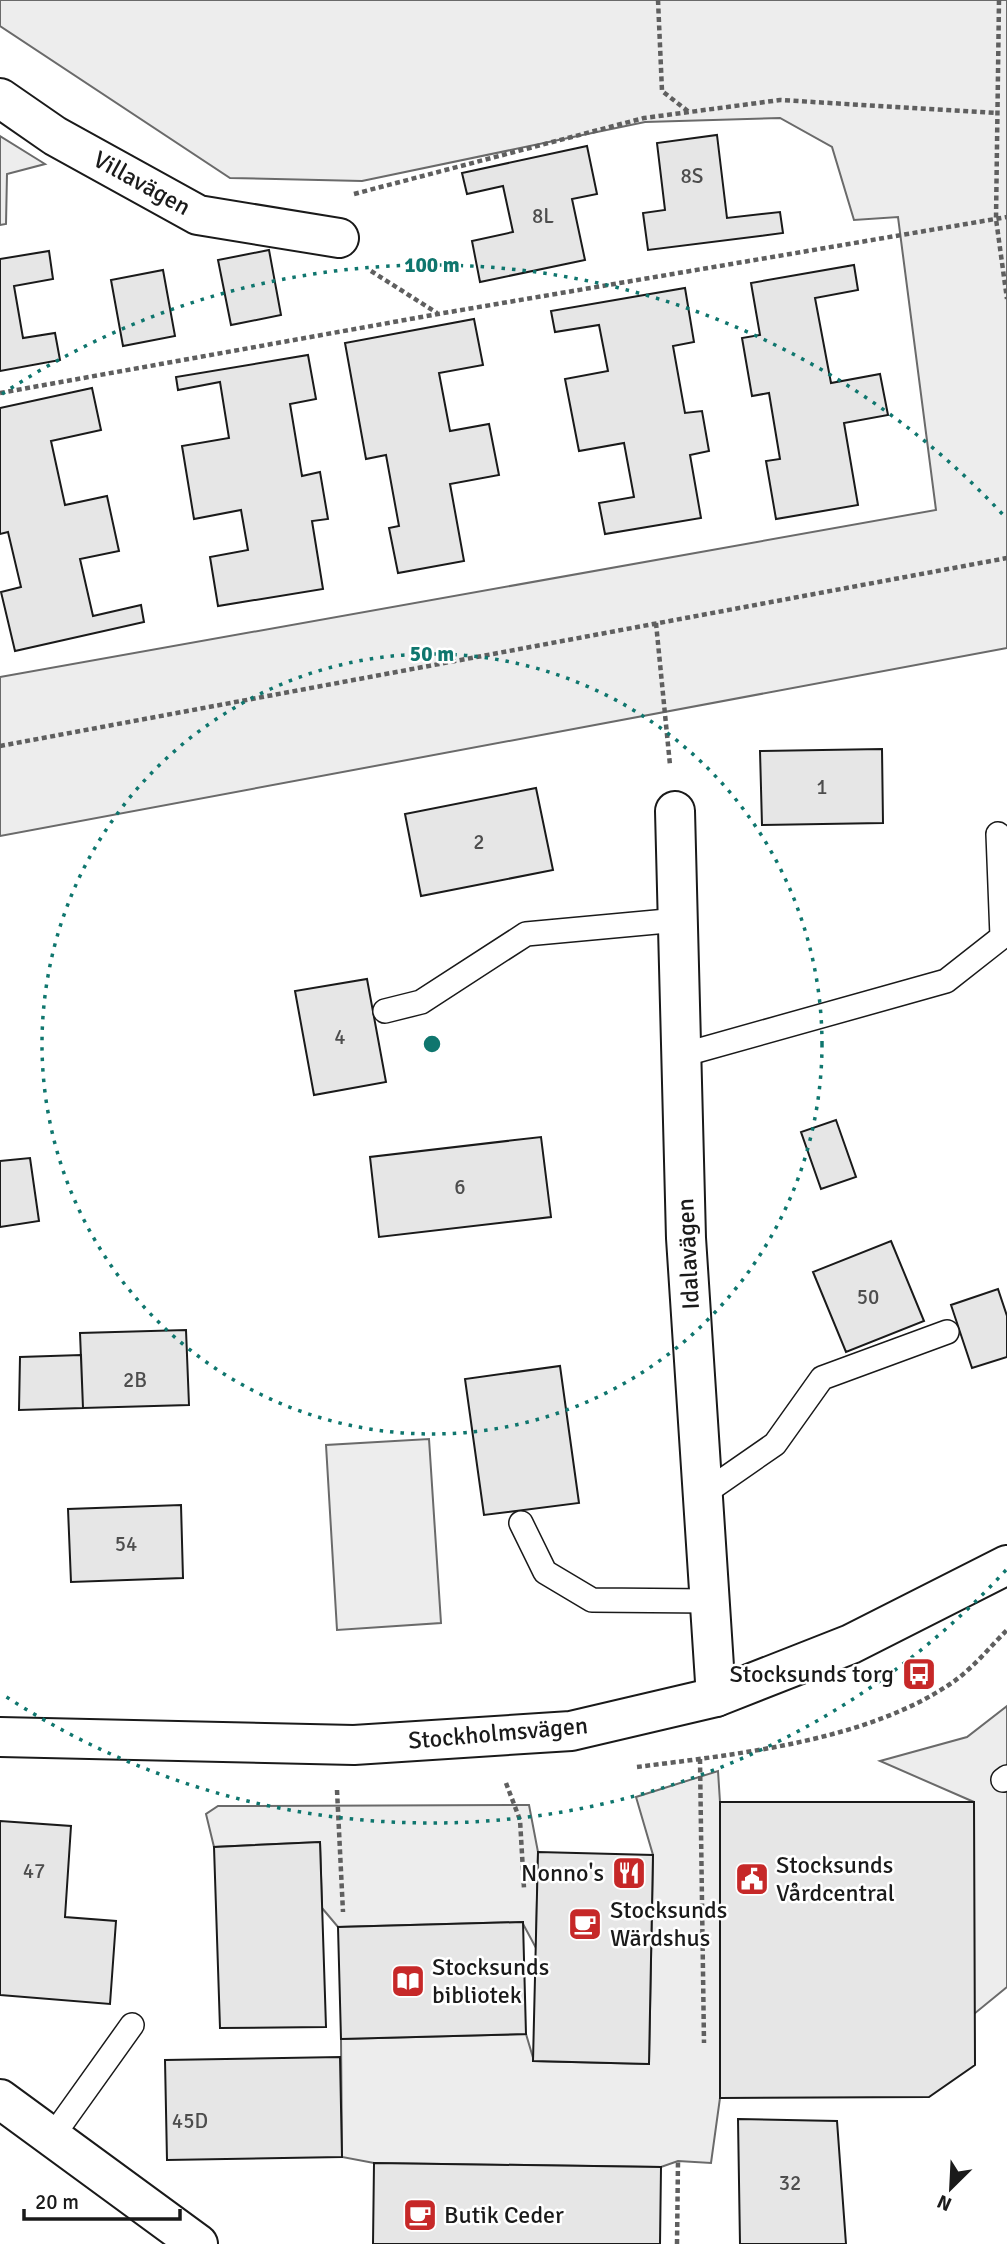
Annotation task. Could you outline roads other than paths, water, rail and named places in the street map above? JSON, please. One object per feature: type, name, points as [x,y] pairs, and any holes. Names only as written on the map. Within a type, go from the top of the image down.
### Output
[{"type":"street","name":"Villavägen","points":[[0,98],[55,136],[198,215],[339,237]]},
{"type":"street","name":"Idalavägen","points":[[675,811],[686,1238],[716,1697]]},
{"type":"street","name":"Stockholmsvägen","points":[[0,1737],[354,1745],[571,1731],[716,1697],[851,1644],[1007,1565]]},
{"type":"street","points":[[0,2099],[198,2244]]},
{"type":"lane","points":[[682,1055],[946,981],[1002,937],[998,834]]},
{"type":"lane","points":[[385,1011],[421,1002],[526,934],[678,920]]},
{"type":"lane","points":[[703,1494],[775,1444],[822,1378],[947,1332]]},
{"type":"lane","points":[[521,1523],[545,1572],[592,1600],[710,1601]]},
{"type":"lane","points":[[52,2137],[132,2025]]},
{"type":"place","name":"Stocksunds torg","points":[[919,1674]]},
{"type":"place","name":"Nonno's","points":[[629,1873]]},
{"type":"place","name":"Stocksunds Vårdcentral","points":[[752,1879]]},
{"type":"place","name":"Stocksunds Wärdshus","points":[[585,1924]]},
{"type":"place","name":"Stocksunds bibliotek","points":[[408,1981]]},
{"type":"place","name":"Butik Ceder","points":[[420,2215]]}]
